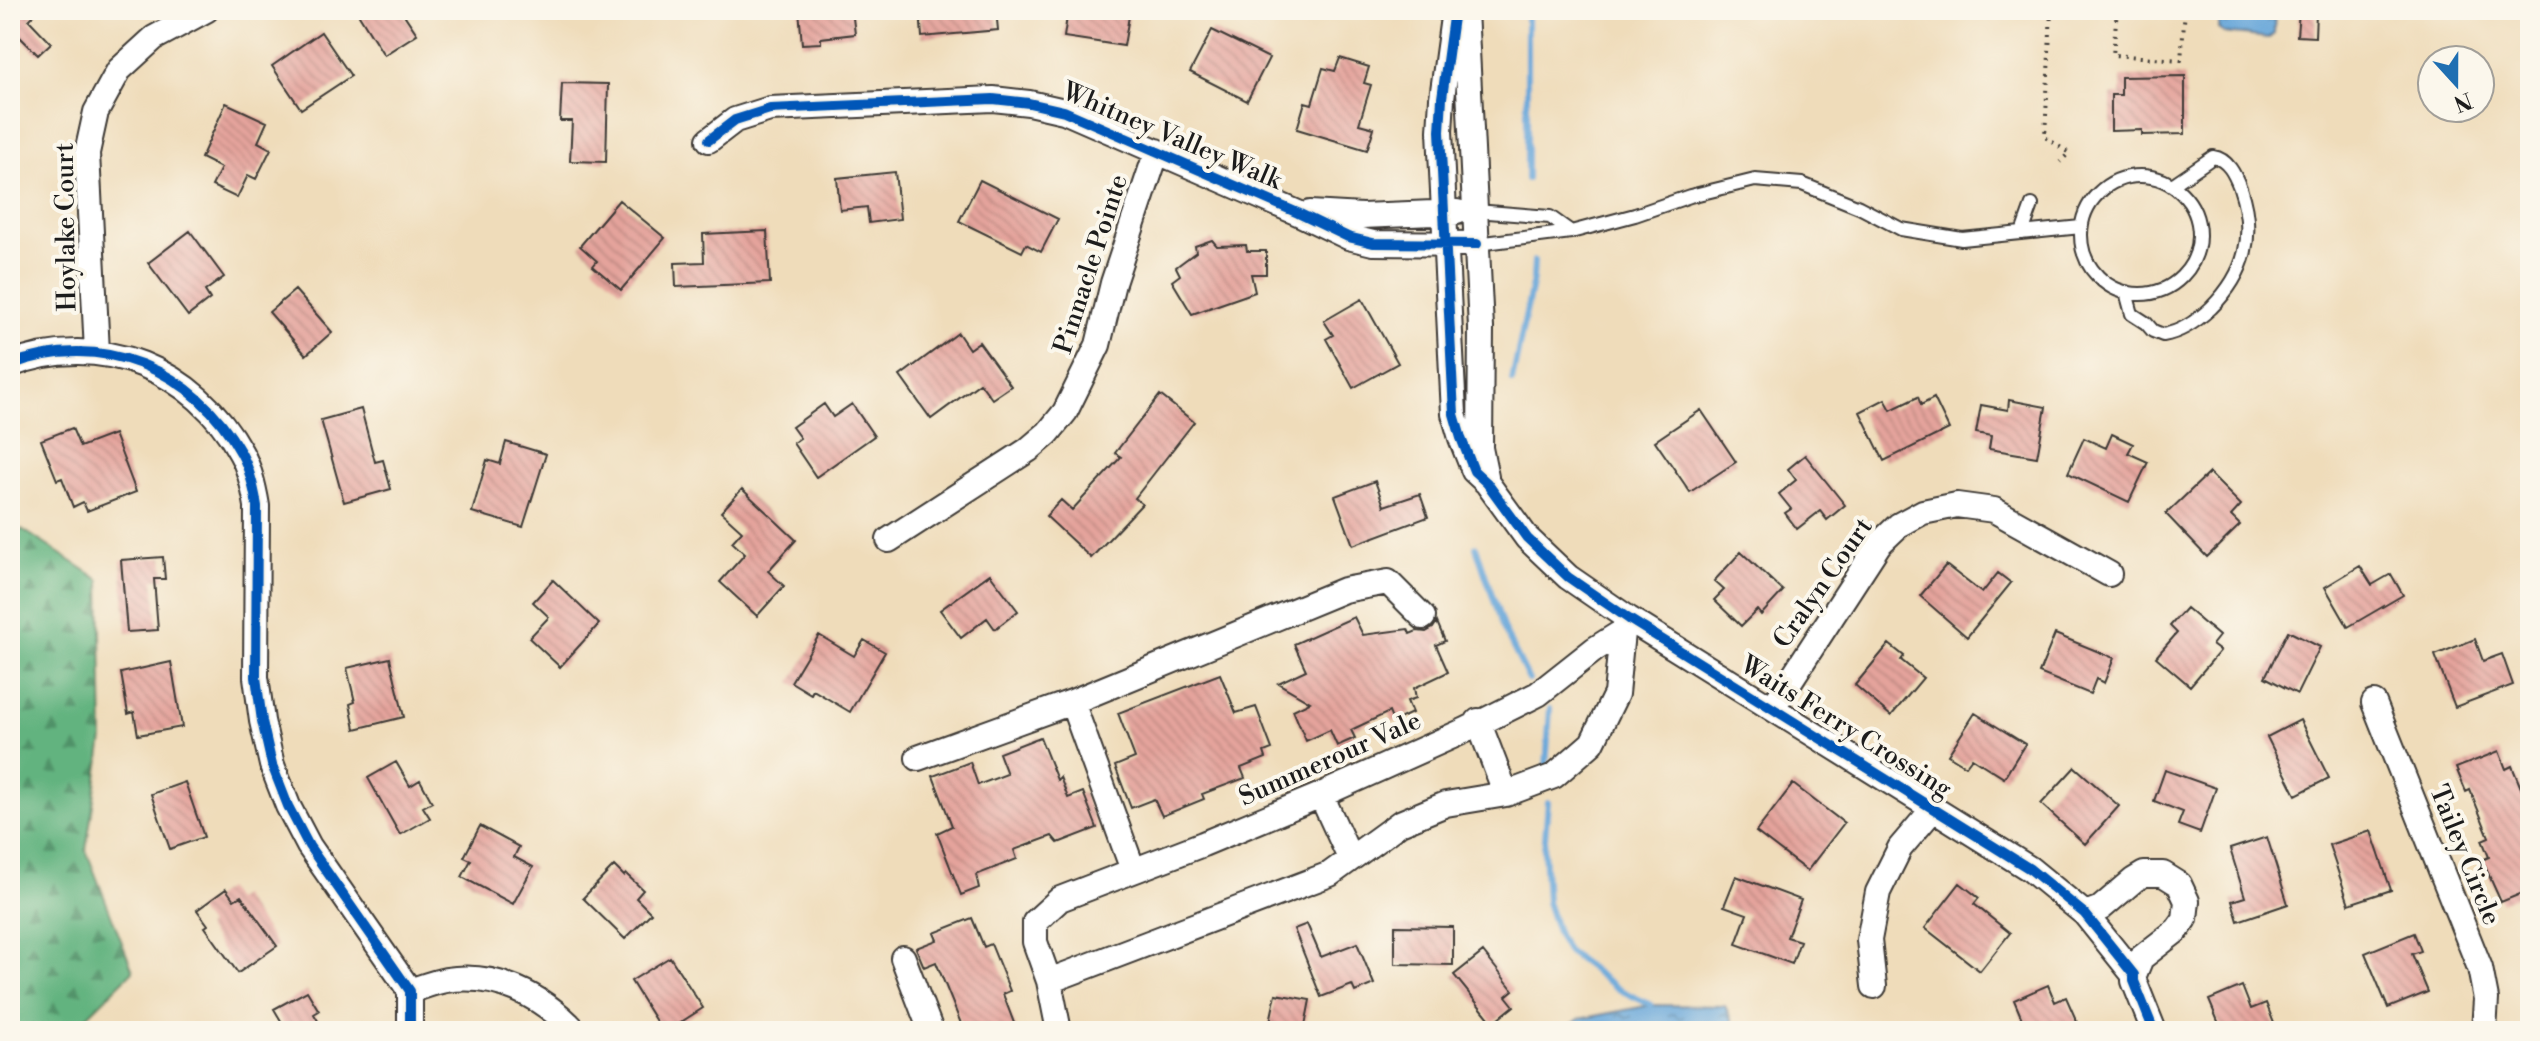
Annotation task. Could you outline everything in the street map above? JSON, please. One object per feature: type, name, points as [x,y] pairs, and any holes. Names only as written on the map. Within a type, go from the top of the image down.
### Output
[{"type":"street","name":"Hoylake Court","points":[[97,352],[87,153],[96,112],[119,70],[154,38],[206,10]]},
{"type":"street","name":"Waits Ferry Crossing","points":[[1454,10],[1440,131],[1454,414],[1464,451],[1474,471],[1487,483],[1527,538],[1626,626],[1773,707],[1934,808],[2030,869],[2085,914],[2134,975],[2154,1031]]},
{"type":"street","name":"Waits Ferry Crossing","points":[[1465,10],[1481,328],[1480,448],[1487,483]]},
{"type":"street","name":"Whitney Valley Walk","points":[[709,140],[735,120],[770,109],[993,99],[1029,103],[1064,111],[1348,237],[1373,243],[1477,244]]},
{"type":"street","name":"Pinnacle Pointe","points":[[889,540],[1028,450],[1048,433],[1065,412],[1098,345],[1113,283],[1157,151]]},
{"type":"street","name":"Whitney Valley Walk","points":[[1298,213],[1362,216],[1476,211]]},
{"type":"street","points":[[10,365],[59,352],[97,352],[144,364],[183,385],[216,415],[243,455],[257,506],[256,677],[272,765],[288,806],[309,846],[410,991],[410,1031]]},
{"type":"street","name":"Cralyn Court","points":[[1773,707],[1879,544],[1899,525],[1923,512],[1957,505],[1994,510],[2109,574]]},
{"type":"street","points":[[918,758],[1072,702],[1344,590],[1388,582],[1423,617]]},
{"type":"street","points":[[1059,1031],[1049,981],[1330,874],[1400,823],[1446,804],[1506,794],[1554,776],[1592,743],[1616,694],[1626,626]]},
{"type":"street","name":"Summerour Vale","points":[[1049,981],[1035,942],[1035,922],[1060,899],[1321,795],[1466,730],[1478,721],[1538,694],[1626,626]]},
{"type":"street","points":[[1072,702],[1133,870]]},
{"type":"street","name":"Tailey Circle","points":[[2374,703],[2480,968],[2486,999],[2484,1031]]},
{"type":"street","points":[[1478,721],[1506,794]]},
{"type":"street","points":[[1321,795],[1350,858]]},
{"type":"street","points":[[1874,986],[1869,940],[1878,892],[1900,848],[1934,808]]},
{"type":"street","points":[[2085,914],[2101,908],[2144,874],[2163,874],[2179,884],[2187,901],[2185,919],[2177,930],[2141,958],[2134,975]]},
{"type":"street","points":[[903,958],[931,1031]]},
{"type":"street","points":[[410,991],[445,980],[477,978],[509,985],[543,1001],[575,1031]]},
{"type":"lane","points":[[2126,292],[2128,305],[2137,319],[2163,335],[2176,333],[2204,315],[2239,272],[2248,227],[2242,195],[2229,166],[2220,158],[2213,157],[2172,185]]},
{"type":"lane","points":[[2147,177],[2172,185],[2196,216],[2198,242],[2189,267],[2170,285],[2145,293],[2126,292],[2108,284],[2090,265],[2084,253],[2081,227],[2090,203],[2121,179],[2147,177]]},
{"type":"lane","points":[[1477,244],[1571,232],[1755,180],[1802,184],[1859,207],[1901,229],[1962,239],[2081,227]]},
{"type":"lane","points":[[2022,233],[2032,205]]},
{"type":"lane","points":[[1476,211],[1550,217],[1571,232]]},
{"type":"path","points":[[2051,10],[2045,137],[2069,153],[2060,162]]},
{"type":"path","points":[[2117,10],[2113,55],[2181,60],[2185,10]]},
{"type":"green space","points":[[22,529],[100,580],[103,739],[86,850],[133,971],[72,1031],[10,1031],[10,541]]},
{"type":"water","points":[[2220,10],[2275,10],[2274,34],[2269,38],[2224,33],[2218,29]]},
{"type":"water","points":[[1651,1005],[1725,1006],[1737,1031],[1568,1031],[1567,1028],[1579,1019]]},
{"type":"building","points":[[10,10],[39,10],[29,20],[51,43],[38,55],[10,27]]},
{"type":"building","points":[[356,10],[401,10],[417,34],[384,55]]},
{"type":"building","points":[[799,10],[852,10],[855,34],[821,38],[821,43],[802,44]]},
{"type":"building","points":[[920,10],[996,10],[998,30],[922,37]]},
{"type":"building","points":[[1068,10],[1130,10],[1124,46],[1064,37]]},
{"type":"building","points":[[2299,10],[2316,12],[2315,37],[2297,36]]},
{"type":"building","points":[[1212,30],[1269,58],[1247,101],[1190,72]]},
{"type":"building","points":[[321,32],[351,76],[301,109],[272,66]]},
{"type":"building","points":[[1340,58],[1369,67],[1364,83],[1371,85],[1359,124],[1374,128],[1367,150],[1297,129],[1305,102],[1312,104],[1323,68],[1335,71]]},
{"type":"building","points":[[2185,76],[2185,134],[2142,135],[2142,130],[2111,131],[2111,95],[2121,95],[2121,77]]},
{"type":"building","points":[[562,83],[608,84],[606,162],[570,161],[572,121],[560,121]]},
{"type":"building","points":[[226,103],[267,122],[258,142],[271,149],[256,179],[248,175],[237,198],[212,186],[221,168],[201,158]]},
{"type":"building","points":[[895,172],[900,219],[869,223],[867,207],[840,210],[837,178]]},
{"type":"building","points":[[980,180],[1058,219],[1041,252],[1026,244],[1022,252],[959,221]]},
{"type":"building","points":[[619,200],[665,238],[621,290],[593,266],[597,261],[580,246]]},
{"type":"building","points":[[190,231],[224,277],[205,291],[210,299],[188,316],[148,263]]},
{"type":"building","points":[[767,231],[770,283],[676,287],[675,263],[704,262],[703,234]]},
{"type":"building","points":[[1212,240],[1217,246],[1246,245],[1247,251],[1266,251],[1266,274],[1251,274],[1255,292],[1192,314],[1172,281],[1180,275],[1176,267],[1196,252],[1195,246]]},
{"type":"building","points":[[295,290],[332,332],[306,355],[269,312]]},
{"type":"building","points":[[1362,299],[1398,363],[1353,388],[1326,339],[1333,335],[1324,321]]},
{"type":"building","points":[[958,333],[969,349],[979,342],[1011,386],[992,399],[980,383],[931,419],[900,376]]},
{"type":"building","points":[[1160,395],[1194,422],[1135,498],[1142,504],[1091,558],[1046,516],[1061,500],[1072,510],[1121,457],[1115,453]]},
{"type":"building","points":[[1918,397],[1921,405],[1934,398],[1949,429],[1884,461],[1860,412],[1885,399],[1891,410]]},
{"type":"building","points":[[2009,400],[2046,407],[2037,457],[1989,449],[1991,436],[1976,433],[1981,405],[2008,410]]},
{"type":"building","points":[[824,404],[833,417],[852,404],[874,436],[816,477],[793,443],[800,438],[792,427]]},
{"type":"building","points":[[361,409],[375,462],[383,460],[391,489],[344,502],[321,420]]},
{"type":"building","points":[[1701,410],[1736,462],[1690,492],[1655,441]]},
{"type":"building","points":[[72,428],[80,447],[114,434],[136,492],[87,511],[83,502],[73,507],[62,478],[57,480],[41,440]]},
{"type":"building","points":[[2112,434],[2133,444],[2128,453],[2148,462],[2129,502],[2068,473],[2084,438],[2106,448]]},
{"type":"building","points":[[506,442],[546,454],[523,527],[472,512],[487,460],[500,464]]},
{"type":"building","points":[[1805,455],[1845,505],[1827,520],[1820,511],[1797,529],[1785,513],[1791,509],[1779,494],[1796,480],[1788,469]]},
{"type":"building","points":[[2209,473],[2241,505],[2231,516],[2240,525],[2207,557],[2166,514]]},
{"type":"building","points":[[1375,481],[1384,506],[1420,494],[1428,517],[1353,545],[1335,496]]},
{"type":"building","points":[[742,489],[796,540],[768,571],[784,586],[757,616],[720,582],[745,554],[732,542],[742,531],[721,512]]},
{"type":"building","points":[[1741,552],[1783,591],[1761,615],[1757,610],[1741,626],[1714,600],[1724,590],[1714,581]]},
{"type":"building","points":[[163,557],[165,579],[154,579],[158,630],[127,632],[121,560]]},
{"type":"building","points":[[1946,565],[1982,593],[1998,573],[2011,583],[1967,637],[1920,596]]},
{"type":"building","points":[[2360,566],[2372,585],[2391,574],[2403,595],[2348,627],[2325,587]]},
{"type":"building","points":[[990,574],[1018,611],[995,629],[987,618],[961,638],[940,610]]},
{"type":"building","points":[[553,580],[599,624],[560,667],[529,638],[549,617],[533,602]]},
{"type":"building","points":[[2186,608],[2219,636],[2212,645],[2220,651],[2190,686],[2156,657],[2177,633],[2170,626]]},
{"type":"building","points":[[1354,617],[1363,635],[1408,629],[1410,634],[1426,632],[1437,622],[1445,641],[1436,645],[1448,672],[1414,688],[1416,698],[1407,701],[1412,713],[1393,722],[1389,712],[1351,730],[1355,738],[1337,746],[1330,730],[1306,741],[1293,710],[1310,702],[1278,683],[1306,670],[1294,644]]},
{"type":"building","points":[[2288,631],[2320,647],[2297,694],[2265,677]]},
{"type":"building","points":[[2055,634],[2114,658],[2104,683],[2096,679],[2090,694],[2039,673]]},
{"type":"building","points":[[819,635],[854,656],[864,640],[885,652],[850,712],[813,690],[811,694],[791,682]]},
{"type":"building","points":[[2475,639],[2483,661],[2502,654],[2513,685],[2455,707],[2435,655]]},
{"type":"building","points":[[1889,644],[1904,656],[1901,660],[1923,678],[1891,716],[1855,685]]},
{"type":"building","points":[[390,658],[404,717],[355,729],[350,704],[355,702],[347,668]]},
{"type":"building","points":[[171,662],[182,727],[138,735],[134,712],[128,714],[121,673]]},
{"type":"building","points":[[1220,674],[1236,713],[1256,707],[1272,749],[1264,752],[1266,758],[1241,768],[1245,778],[1202,794],[1204,799],[1162,816],[1154,799],[1131,808],[1115,766],[1135,758],[1118,713]]},
{"type":"building","points":[[1975,713],[2025,744],[2004,778],[1972,758],[1966,766],[1948,755]]},
{"type":"building","points":[[2300,720],[2329,778],[2296,795],[2267,737]]},
{"type":"building","points":[[1040,737],[1057,780],[1060,777],[1068,798],[1083,792],[1097,828],[1058,843],[1052,836],[1014,850],[1017,859],[976,875],[979,888],[961,895],[937,833],[952,826],[933,776],[970,762],[978,785],[1007,774],[999,753]]},
{"type":"building","points":[[2499,751],[2506,769],[2512,766],[2530,810],[2530,890],[2501,902],[2482,860],[2489,857],[2482,840],[2489,837],[2470,790],[2466,792],[2456,768]]},
{"type":"building","points":[[396,762],[410,786],[420,780],[432,802],[423,807],[430,818],[400,835],[368,778]]},
{"type":"building","points":[[2075,767],[2119,806],[2085,844],[2041,804]]},
{"type":"building","points":[[2165,770],[2216,788],[2200,833],[2178,825],[2183,812],[2154,801]]},
{"type":"building","points":[[185,782],[204,837],[170,849],[151,794]]},
{"type":"building","points":[[1793,784],[1844,823],[1807,871],[1756,832]]},
{"type":"building","points":[[480,826],[519,847],[514,857],[533,867],[513,904],[462,877],[471,860],[464,857]]},
{"type":"building","points":[[2371,831],[2391,890],[2349,904],[2329,845]]},
{"type":"building","points":[[2267,837],[2288,904],[2238,921],[2232,901],[2245,897],[2230,849]]},
{"type":"building","points":[[614,866],[643,890],[636,898],[651,913],[625,939],[583,898]]},
{"type":"building","points":[[1736,876],[1801,900],[1787,937],[1800,941],[1792,964],[1736,944],[1747,914],[1724,906]]},
{"type":"building","points":[[1960,883],[1979,898],[1974,904],[2010,933],[1980,971],[1925,928]]},
{"type":"building","points":[[226,889],[234,900],[241,896],[277,946],[238,973],[205,927],[208,925],[197,910]]},
{"type":"building","points":[[972,918],[984,947],[991,944],[1010,991],[1003,994],[1017,1031],[964,1031],[936,962],[924,967],[916,948],[937,940],[934,933]]},
{"type":"building","points":[[1307,924],[1321,957],[1357,943],[1374,984],[1355,992],[1352,985],[1321,997],[1294,929]]},
{"type":"building","points":[[1395,926],[1453,927],[1453,965],[1395,964]]},
{"type":"building","points":[[2414,933],[2421,951],[2412,954],[2428,992],[2388,1008],[2365,953]]},
{"type":"building","points":[[1483,952],[1513,990],[1506,996],[1514,1006],[1493,1023],[1454,975]]},
{"type":"building","points":[[670,957],[703,1008],[667,1031],[662,1031],[631,981]]},
{"type":"building","points":[[2048,985],[2055,1002],[2066,997],[2081,1031],[2027,1031],[2014,1000]]},
{"type":"building","points":[[2242,986],[2251,1009],[2266,1003],[2277,1031],[2222,1031],[2209,1000]]},
{"type":"building","points":[[307,991],[319,1011],[314,1014],[324,1031],[287,1031],[274,1009]]},
{"type":"building","points":[[1276,994],[1310,1000],[1304,1031],[1268,1031]]},
{"type":"waterway","points":[[1527,10],[1527,179]]},
{"type":"waterway","points":[[1512,381],[1534,261]]},
{"type":"waterway","points":[[1476,547],[1504,630],[1529,680]]},
{"type":"waterway","points":[[1546,767],[1550,709]]},
{"type":"waterway","points":[[1548,802],[1544,850],[1547,902],[1558,935],[1567,951],[1618,989],[1651,1005]]},
{"type":"cycle path","points":[[1454,10],[1440,131],[1454,414],[1474,471],[1487,483],[1527,538],[1568,577],[1629,619],[2030,869],[2085,914],[2134,975],[2154,1031]]},
{"type":"cycle path","points":[[709,140],[735,120],[770,109],[993,99],[1029,103],[1064,111],[1348,237],[1373,243],[1477,244]]},
{"type":"cycle path","points":[[10,365],[44,355],[78,352],[111,355],[142,364],[172,379],[199,399],[222,424],[241,453],[257,506],[256,677],[272,765],[288,806],[309,846],[410,991],[410,1031]]}]
